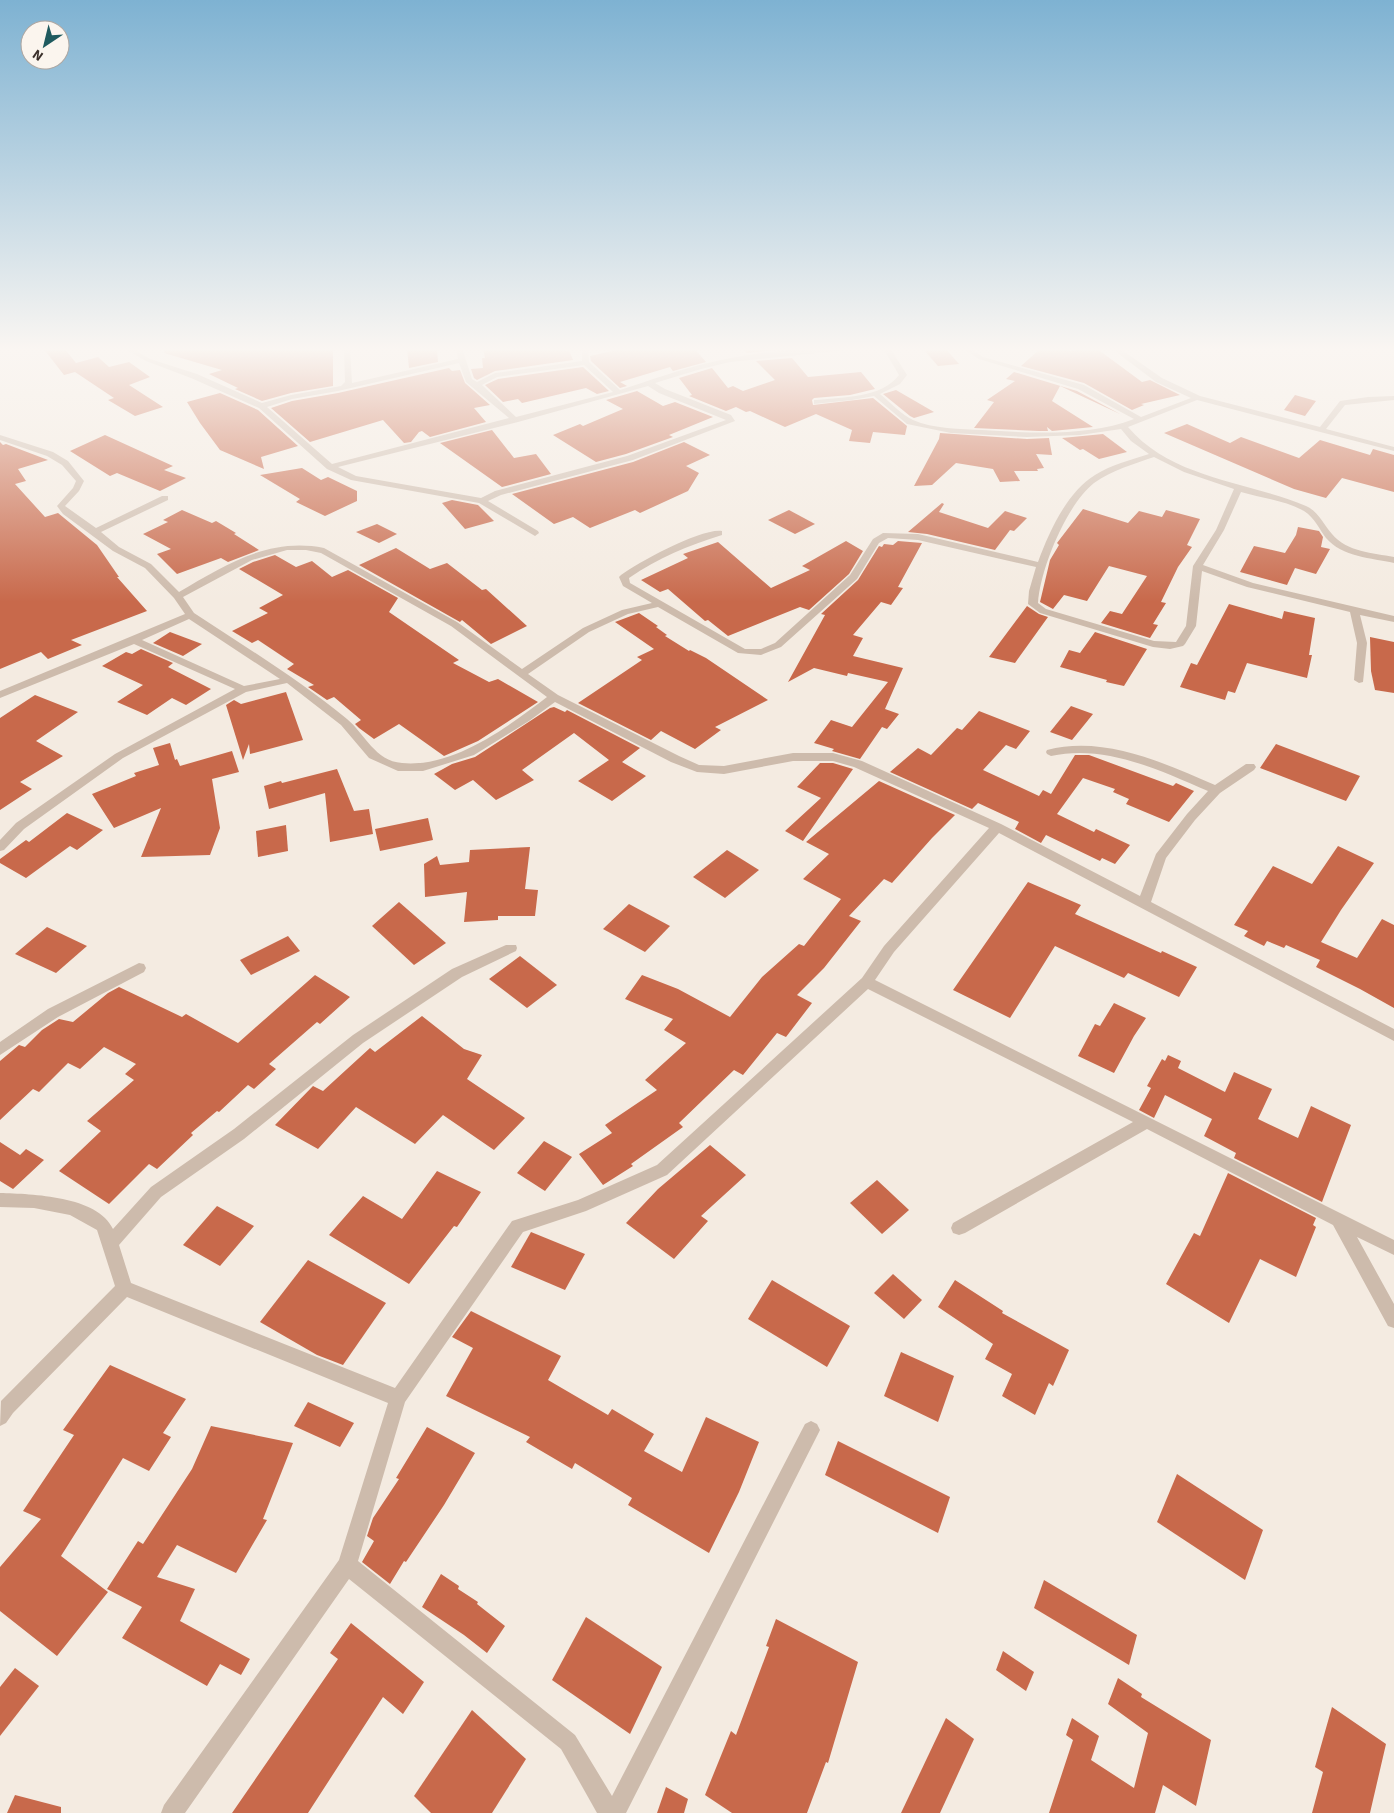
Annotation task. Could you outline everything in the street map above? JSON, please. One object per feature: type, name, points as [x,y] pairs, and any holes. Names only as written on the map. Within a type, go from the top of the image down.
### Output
[{"type":"street","points":[[292,433],[330,467],[354,478],[406,489],[482,501],[535,534]]},
{"type":"street","points":[[330,467],[454,433]]},
{"type":"street","points":[[482,501],[498,493],[630,458],[699,433]]},
{"type":"street","points":[[975,433],[1082,433]]},
{"type":"street","points":[[1128,433],[1156,454],[1204,478],[1309,511],[1332,538],[1355,552],[1394,560]]},
{"type":"street","points":[[1328,433],[1394,449]]},
{"type":"street","points":[[0,437],[50,454],[66,463],[80,482],[77,491],[65,500],[61,506],[66,512],[96,532],[116,549],[148,566],[178,596],[190,615],[289,680],[345,724],[373,756],[398,767],[423,767],[470,753],[525,719],[554,697]]},
{"type":"street","points":[[1156,454],[1116,468],[1088,484],[1068,509],[1041,564],[1032,595],[1033,604],[1044,611],[1153,644],[1170,646],[1180,644],[1191,626],[1198,566],[1220,530],[1239,488]]},
{"type":"street","points":[[96,532],[165,498]]},
{"type":"street","points":[[720,533],[679,545],[624,577],[626,584],[742,651],[757,654],[778,645],[854,577],[876,541],[886,535],[918,537],[1004,558],[1041,564]]},
{"type":"street","points":[[178,596],[228,568],[273,550],[313,547],[370,575],[454,624],[554,697],[674,759],[697,768],[724,770],[793,758],[832,757],[858,764],[997,827],[1394,1035]]},
{"type":"street","points":[[1198,566],[1218,576],[1253,586],[1394,619]]},
{"type":"street","points":[[522,674],[586,630],[625,612],[658,604]]},
{"type":"street","points":[[1354,611],[1362,643],[1359,680]]},
{"type":"street","points":[[2,691],[134,640],[190,615]]},
{"type":"street","points":[[134,640],[242,689]]},
{"type":"street","points":[[0,847],[20,826],[119,756],[242,689],[289,680]]},
{"type":"street","points":[[1051,752],[1069,748],[1093,748],[1173,771],[1216,790]]},
{"type":"street","points":[[1144,903],[1160,857],[1216,790],[1250,767]]},
{"type":"street","points":[[172,1813],[347,1565],[398,1398],[518,1226],[581,1206],[662,1170],[867,982],[889,949],[997,827]]},
{"type":"street","points":[[111,1243],[156,1192],[239,1134],[358,1039],[457,973],[510,948]]},
{"type":"street","points":[[0,1049],[53,1013],[139,968]]},
{"type":"street","points":[[867,982],[1394,1248]]},
{"type":"street","points":[[959,1228],[1147,1122]]},
{"type":"street","points":[[0,1200],[34,1201],[73,1208],[103,1225],[111,1243],[124,1288]]},
{"type":"street","points":[[1339,1220],[1394,1320]]},
{"type":"street","points":[[124,1288],[398,1398]]},
{"type":"street","points":[[0,1417],[6,1407],[124,1288]]},
{"type":"street","points":[[615,1813],[811,1430]]},
{"type":"street","points":[[347,1565],[568,1742],[609,1813]]},
{"type":"building","points":[[207,433],[283,433],[298,446],[261,457],[264,469],[220,450]]},
{"type":"building","points":[[299,433],[341,433],[310,442]]},
{"type":"building","points":[[395,433],[419,433],[411,442],[404,443]]},
{"type":"building","points":[[424,433],[446,433],[430,437]]},
{"type":"building","points":[[482,433],[494,433],[514,458],[536,454],[551,474],[502,487],[440,443]]},
{"type":"building","points":[[559,433],[675,433],[669,435],[673,437],[626,454],[596,462],[553,435]]},
{"type":"building","points":[[851,433],[873,433],[870,443],[849,441]]},
{"type":"building","points":[[879,433],[906,433],[905,435]]},
{"type":"building","points":[[940,433],[1027,439],[1049,438],[1052,455],[1036,454],[1044,468],[1037,469],[1038,471],[1014,471],[1020,481],[1000,482],[993,469],[956,463],[932,485],[914,486],[939,439]]},
{"type":"building","points":[[1164,433],[1206,433],[1230,443],[1241,437],[1299,458],[1320,440],[1370,455],[1373,449],[1394,455],[1394,492],[1342,478],[1326,498],[1294,489]]},
{"type":"building","points":[[1103,434],[1127,452],[1099,459],[1083,449],[1080,450],[1062,438]]},
{"type":"building","points":[[105,435],[173,466],[164,470],[186,478],[160,491],[117,473],[110,476],[70,451]]},
{"type":"building","points":[[0,442],[3,445],[6,444],[48,460],[18,469],[26,481],[15,484],[45,517],[58,513],[97,545],[119,577],[117,577],[147,611],[71,640],[82,645],[48,659],[41,652],[0,669]]},
{"type":"building","points":[[684,442],[710,455],[686,466],[699,473],[688,491],[640,513],[635,510],[590,528],[573,517],[554,524],[512,494],[633,462]]},
{"type":"building","points":[[302,468],[321,480],[328,477],[357,491],[357,501],[325,516],[296,502],[300,499],[260,475]]},
{"type":"building","points":[[452,500],[478,505],[494,521],[465,529],[442,503]]},
{"type":"building","points":[[942,503],[944,504],[939,512],[988,528],[1005,511],[1027,518],[1014,531],[1010,530],[995,550],[927,534],[908,532]]},
{"type":"building","points":[[1083,509],[1128,523],[1139,511],[1162,517],[1166,510],[1200,519],[1187,545],[1192,547],[1178,567],[1161,602],[1166,603],[1153,624],[1158,625],[1150,638],[1101,623],[1110,611],[1122,614],[1147,576],[1109,566],[1087,601],[1064,595],[1053,609],[1040,602],[1050,560],[1059,545],[1057,543]]},
{"type":"building","points":[[182,510],[212,523],[216,521],[259,550],[228,562],[221,558],[177,574],[157,554],[171,549],[143,534],[168,522],[163,520]]},
{"type":"building","points":[[789,510],[815,524],[795,534],[768,520]]},
{"type":"building","points":[[377,524],[397,534],[379,543],[356,532]]},
{"type":"building","points":[[1298,527],[1319,531],[1323,537],[1321,547],[1330,549],[1316,574],[1295,568],[1287,585],[1240,572],[1254,546],[1285,553],[1296,535]]},
{"type":"building","points":[[846,541],[863,551],[849,574],[809,610],[800,607],[728,636],[708,620],[705,621],[668,589],[660,592],[641,580],[688,558],[683,554],[718,542],[771,588],[810,570],[802,566]]},
{"type":"building","points":[[898,541],[922,543],[898,587],[903,588],[891,605],[881,602],[853,635],[863,638],[853,656],[903,668],[885,709],[899,714],[887,729],[882,727],[860,759],[832,751],[834,749],[814,743],[831,720],[852,727],[888,682],[848,673],[847,676],[814,668],[788,682],[825,615],[821,614],[858,580],[879,546],[882,547],[884,544],[893,545]]},
{"type":"building","points":[[396,548],[430,569],[447,563],[482,590],[486,589],[527,626],[491,644],[462,620],[460,622],[359,565]]},
{"type":"building","points":[[275,555],[296,567],[312,561],[332,577],[348,570],[398,598],[389,612],[459,660],[453,663],[489,682],[498,679],[538,702],[478,741],[444,756],[399,724],[374,739],[355,724],[361,720],[334,697],[327,700],[308,687],[314,685],[287,669],[294,664],[258,640],[252,643],[232,631],[268,613],[259,608],[283,595],[239,569]]},
{"type":"building","points":[[1229,604],[1282,619],[1284,611],[1315,618],[1309,655],[1312,655],[1307,678],[1247,663],[1235,693],[1228,691],[1225,700],[1180,687],[1191,663],[1197,665]]},
{"type":"building","points":[[1027,606],[1039,614],[1048,617],[1015,663],[989,657]]},
{"type":"building","points":[[639,613],[658,626],[656,627],[667,635],[665,636],[689,651],[706,658],[768,700],[715,727],[721,730],[695,749],[661,731],[651,740],[578,703],[642,660],[637,657],[654,649],[615,622]]},
{"type":"building","points":[[170,632],[202,644],[183,656],[153,643]]},
{"type":"building","points":[[1095,632],[1147,649],[1124,686],[1060,667],[1069,650],[1080,653]]},
{"type":"building","points":[[1370,637],[1394,642],[1394,693],[1375,690],[1371,671]]},
{"type":"building","points":[[141,649],[173,663],[168,667],[211,689],[186,705],[172,698],[147,715],[117,702],[143,685],[102,666],[126,652],[132,654]]},
{"type":"building","points":[[286,692],[303,740],[250,754],[249,744],[243,760],[226,705],[234,700],[241,704]]},
{"type":"building","points":[[35,695],[78,712],[36,741],[63,756],[20,782],[32,789],[0,810],[0,718]]},
{"type":"building","points":[[1071,706],[1093,714],[1072,740],[1050,732]]},
{"type":"building","points":[[554,707],[565,712],[567,710],[640,748],[622,762],[646,776],[612,801],[578,781],[609,760],[574,733],[522,770],[534,780],[496,800],[473,780],[455,790],[434,774],[452,764],[475,757]]},
{"type":"building","points":[[979,711],[1030,731],[1016,749],[1006,745],[983,770],[1039,796],[1043,790],[1051,794],[1075,755],[1089,755],[1173,786],[1176,783],[1194,791],[1169,822],[1126,804],[1129,799],[1113,792],[1115,789],[1083,778],[1057,814],[1094,832],[1096,829],[1130,845],[1115,864],[1102,858],[1100,861],[1046,835],[1041,843],[1015,829],[1019,822],[978,803],[972,809],[890,772],[918,748],[931,755],[957,728],[962,730]]},
{"type":"building","points":[[170,743],[175,760],[177,759],[180,766],[232,751],[239,772],[212,779],[220,828],[210,855],[141,857],[161,808],[114,828],[92,794],[136,776],[134,773],[159,765],[153,748]]},
{"type":"building","points":[[1276,744],[1360,776],[1346,801],[1260,768]]},
{"type":"building","points":[[820,763],[833,763],[853,769],[803,841],[785,831],[821,798],[797,787]]},
{"type":"building","points":[[337,769],[354,811],[369,809],[373,834],[330,842],[325,793],[269,809],[264,786]]},
{"type":"building","points":[[879,781],[955,815],[892,883],[884,879],[849,916],[861,921],[824,968],[797,995],[812,1003],[786,1037],[777,1033],[743,1075],[734,1070],[679,1123],[683,1127],[631,1164],[633,1166],[603,1185],[579,1154],[612,1133],[605,1125],[657,1090],[645,1080],[686,1043],[664,1030],[673,1019],[625,999],[642,975],[678,989],[730,1017],[762,977],[799,944],[804,946],[841,899],[803,879],[829,854],[806,842]]},
{"type":"building","points":[[67,813],[103,830],[77,850],[70,846],[26,878],[0,863],[0,859],[26,840],[29,842]]},
{"type":"building","points":[[428,818],[433,840],[380,851],[375,829]]},
{"type":"building","points":[[286,825],[288,851],[258,857],[256,831]]},
{"type":"building","points":[[1338,846],[1374,863],[1321,942],[1357,958],[1382,919],[1394,925],[1394,1008],[1316,967],[1320,960],[1286,945],[1284,948],[1267,941],[1264,946],[1244,936],[1248,931],[1234,925],[1273,866],[1312,884]]},
{"type":"building","points":[[530,847],[525,889],[538,890],[535,916],[498,916],[498,920],[464,922],[467,892],[425,897],[424,864],[437,856],[440,865],[469,862],[470,850]]},
{"type":"building","points":[[727,850],[759,870],[725,898],[693,877]]},
{"type":"building","points":[[1028,882],[1081,905],[1075,914],[1161,953],[1162,951],[1197,967],[1179,997],[1128,973],[1124,978],[1055,946],[1010,1018],[953,990]]},
{"type":"building","points":[[399,902],[446,943],[414,965],[372,926]]},
{"type":"building","points":[[629,904],[670,926],[645,952],[603,929]]},
{"type":"building","points":[[47,927],[87,946],[56,973],[15,954]]},
{"type":"building","points":[[288,936],[300,951],[251,975],[240,960]]},
{"type":"building","points":[[520,956],[557,985],[527,1008],[489,979]]},
{"type":"building","points":[[315,975],[350,997],[320,1024],[317,1022],[269,1064],[276,1069],[254,1089],[248,1085],[219,1112],[217,1111],[191,1133],[193,1135],[157,1169],[149,1164],[109,1204],[59,1171],[101,1131],[87,1121],[134,1080],[125,1074],[136,1064],[104,1047],[80,1069],[68,1063],[39,1092],[33,1089],[0,1120],[0,1061],[19,1045],[25,1047],[42,1030],[59,1019],[73,1022],[108,993],[119,987],[182,1017],[186,1014],[238,1043]]},
{"type":"building","points":[[1114,1003],[1146,1018],[1114,1073],[1078,1056],[1095,1024],[1100,1026]]},
{"type":"building","points":[[422,1016],[464,1049],[482,1055],[467,1079],[525,1118],[494,1150],[443,1115],[415,1144],[356,1107],[318,1149],[275,1125],[313,1086],[323,1091],[370,1048],[375,1052]]},
{"type":"building","points":[[1168,1055],[1181,1061],[1178,1068],[1225,1092],[1234,1072],[1272,1089],[1258,1119],[1298,1138],[1311,1106],[1351,1125],[1322,1202],[1234,1158],[1236,1153],[1204,1136],[1212,1119],[1165,1095],[1154,1118],[1139,1110],[1151,1088],[1147,1086],[1162,1059],[1165,1061]]},
{"type":"building","points":[[544,1141],[572,1157],[545,1191],[517,1173]]},
{"type":"building","points":[[0,1142],[20,1155],[26,1149],[44,1160],[13,1189],[0,1181]]},
{"type":"building","points":[[710,1145],[746,1175],[701,1216],[708,1221],[674,1259],[626,1223],[658,1189]]},
{"type":"building","points":[[437,1171],[481,1192],[457,1227],[454,1226],[409,1284],[329,1235],[363,1196],[402,1219]]},
{"type":"building","points":[[1228,1173],[1316,1218],[1313,1225],[1316,1227],[1296,1277],[1260,1259],[1229,1323],[1166,1284],[1194,1233],[1200,1236]]},
{"type":"building","points":[[877,1180],[909,1210],[882,1234],[850,1203]]},
{"type":"building","points":[[217,1206],[254,1226],[220,1266],[183,1245]]},
{"type":"building","points":[[531,1232],[585,1254],[565,1290],[511,1267]]},
{"type":"building","points":[[308,1260],[386,1303],[343,1365],[317,1355],[260,1322]]},
{"type":"building","points":[[893,1274],[922,1300],[904,1319],[874,1293]]},
{"type":"building","points":[[772,1280],[850,1326],[827,1367],[748,1319]]},
{"type":"building","points":[[955,1280],[1003,1311],[1002,1313],[1069,1350],[1053,1386],[1049,1383],[1035,1415],[1002,1396],[1012,1374],[985,1359],[993,1344],[938,1307]]},
{"type":"building","points":[[471,1311],[561,1356],[548,1380],[608,1415],[612,1409],[654,1434],[644,1451],[682,1472],[706,1417],[759,1442],[739,1492],[709,1553],[628,1505],[632,1498],[575,1463],[572,1469],[526,1442],[530,1437],[446,1396],[473,1348],[452,1337]]},
{"type":"building","points":[[901,1352],[954,1376],[938,1422],[884,1396]]},
{"type":"building","points":[[110,1365],[186,1399],[163,1433],[171,1437],[149,1471],[123,1458],[61,1556],[108,1592],[57,1656],[0,1611],[0,1567],[41,1519],[23,1511],[74,1435],[63,1430]]},
{"type":"building","points":[[308,1402],[354,1423],[340,1447],[294,1426]]},
{"type":"building","points":[[211,1426],[293,1443],[263,1519],[267,1520],[236,1573],[177,1545],[157,1577],[195,1589],[180,1621],[250,1659],[241,1675],[220,1664],[207,1686],[122,1638],[142,1607],[107,1589],[138,1541],[143,1544],[192,1469]]},
{"type":"building","points":[[427,1427],[475,1453],[444,1505],[390,1584],[362,1562],[374,1541],[367,1536],[373,1518],[399,1479],[396,1478]]},
{"type":"building","points":[[838,1441],[950,1497],[938,1533],[825,1475]]},
{"type":"building","points":[[1177,1474],[1263,1530],[1245,1580],[1157,1522]]},
{"type":"building","points":[[441,1574],[459,1586],[458,1589],[478,1602],[477,1604],[505,1626],[487,1653],[422,1607]]},
{"type":"building","points":[[1044,1580],[1137,1635],[1129,1665],[1034,1608]]},
{"type":"building","points":[[586,1617],[662,1667],[630,1734],[552,1680]]},
{"type":"building","points":[[776,1619],[858,1662],[828,1763],[826,1762],[807,1813],[732,1813],[705,1795],[731,1731],[736,1735],[769,1647],[766,1646]]},
{"type":"building","points":[[351,1623],[424,1682],[403,1714],[383,1697],[308,1813],[232,1813],[338,1659],[330,1653]]},
{"type":"building","points":[[1003,1651],[1034,1672],[1026,1691],[996,1670]]},
{"type":"building","points":[[15,1668],[39,1686],[0,1736],[0,1687]]},
{"type":"building","points":[[1118,1678],[1142,1694],[1141,1697],[1211,1740],[1196,1806],[1163,1785],[1155,1813],[1049,1813],[1073,1740],[1066,1735],[1072,1718],[1099,1736],[1091,1760],[1134,1788],[1148,1733],[1108,1704]]},
{"type":"building","points":[[1332,1707],[1386,1744],[1370,1813],[1312,1813],[1323,1772],[1315,1767]]},
{"type":"building","points":[[472,1710],[526,1759],[492,1813],[431,1813],[414,1796]]},
{"type":"building","points":[[946,1718],[974,1739],[940,1813],[901,1813]]},
{"type":"building","points":[[666,1787],[688,1799],[684,1813],[657,1813]]},
{"type":"building","points":[[15,1795],[61,1807],[61,1813],[7,1813]]}]
